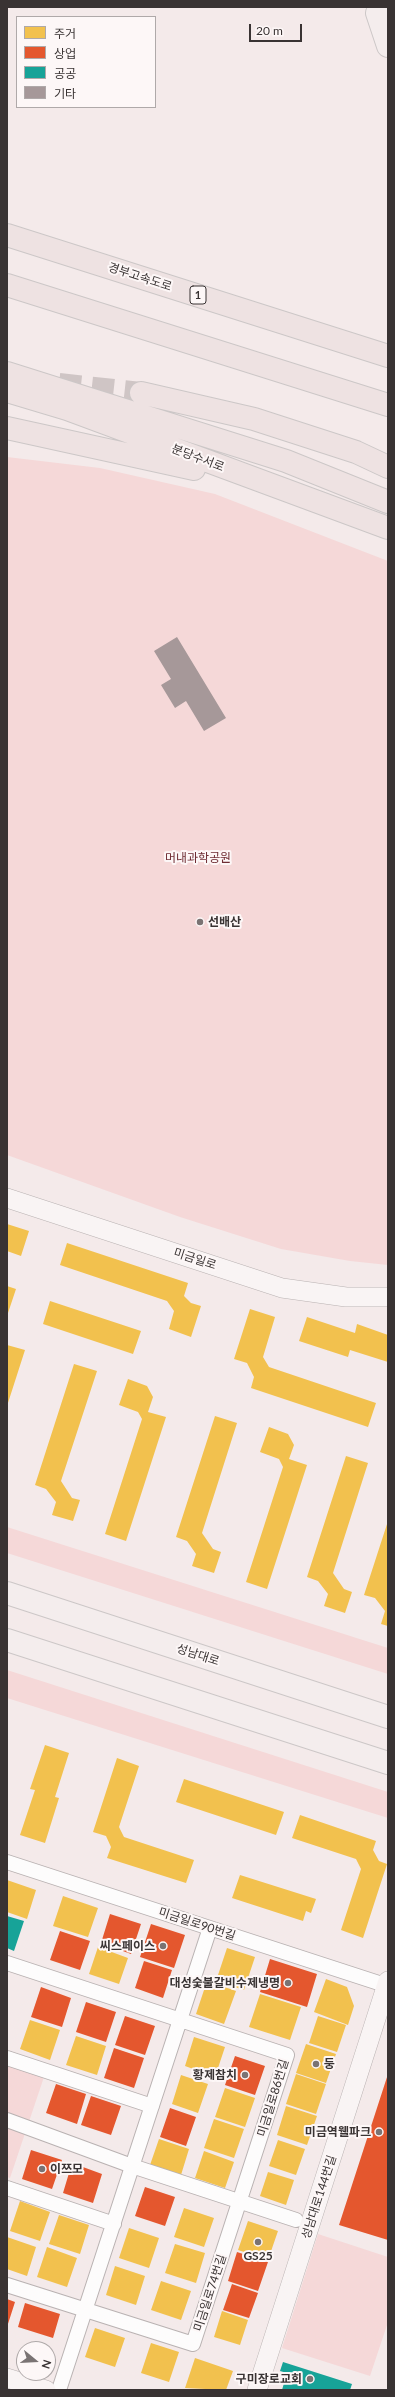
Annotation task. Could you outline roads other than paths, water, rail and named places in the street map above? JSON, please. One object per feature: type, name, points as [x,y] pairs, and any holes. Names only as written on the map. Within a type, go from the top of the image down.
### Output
[{"type":"highway","name":"경부고속도로","points":[[7,235],[388,356]]},
{"type":"highway","points":[[7,285],[388,405]]},
{"type":"highway","name":"분당수서로","points":[[7,374],[286,462],[388,502]]},
{"type":"highway","name":"분당수서로","points":[[7,391],[67,409],[276,488],[388,528]]},
{"type":"highway","points":[[141,393],[254,419],[356,452],[388,467]]},
{"type":"highway","points":[[7,428],[276,488]]},
{"type":"main road","points":[[376,13],[388,46]]},
{"type":"main road","name":"성남대로","points":[[7,1593],[388,1717]]},
{"type":"main road","points":[[7,1640],[388,1763]]},
{"type":"street","name":"미금일로","points":[[7,1198],[282,1288],[346,1296],[388,1297]]},
{"type":"street","name":"미금일로90번길","points":[[7,1862],[388,1984]]},
{"type":"street","points":[[59,2390],[210,1928]]},
{"type":"street","name":"미금일로86번길","points":[[7,1963],[287,2055],[240,2202]]},
{"type":"street","name":"성남대로144번길","points":[[257,2390],[388,1984]]},
{"type":"street","points":[[7,2058],[152,2106]]},
{"type":"street","name":"성남대로144번길","points":[[7,2120],[132,2166],[296,2220]]},
{"type":"street","points":[[7,2188],[114,2224]]},
{"type":"street","name":"미금일로74번길","points":[[7,2285],[193,2344],[240,2202]]},
{"type":"street","points":[[7,2378],[46,2390]]},
{"type":"tunnel","points":[[59,384],[141,393]]},
{"type":"place","name":"선배산","points":[[200,922]]},
{"type":"place","name":"씨스페이스","points":[[163,1946]]},
{"type":"place","name":"대성숯불갈비수제냉명","points":[[288,1983]]},
{"type":"place","name":"둥","points":[[316,2064]]},
{"type":"place","name":"황제참치","points":[[245,2075]]},
{"type":"place","name":"미금역웰파크","points":[[379,2132]]},
{"type":"place","name":"이쯔모","points":[[42,2169]]},
{"type":"place","name":"GS25","points":[[258,2242]]},
{"type":"place","name":"구미장로교회","points":[[310,2379]]},
{"type":"park label","name":"머내과학공원","points":[[198,858]]}]
